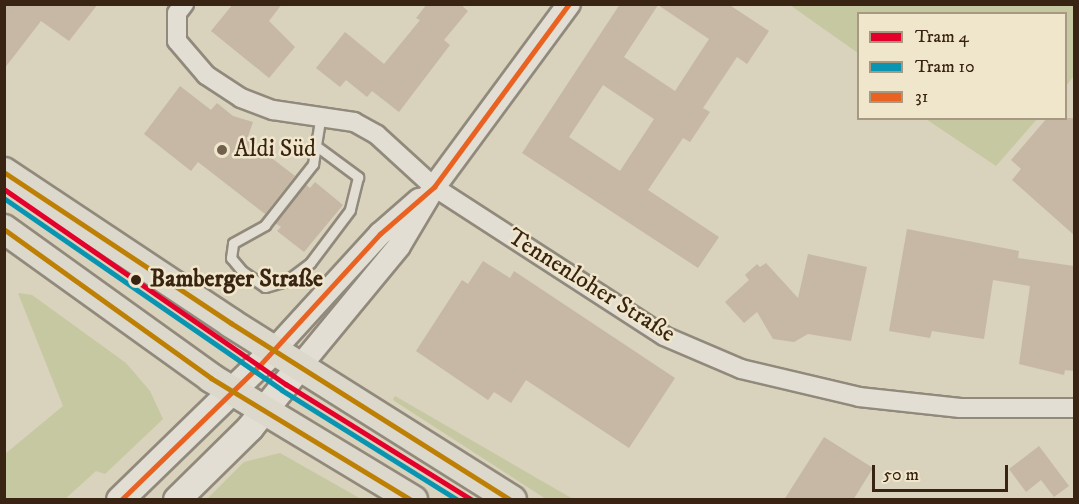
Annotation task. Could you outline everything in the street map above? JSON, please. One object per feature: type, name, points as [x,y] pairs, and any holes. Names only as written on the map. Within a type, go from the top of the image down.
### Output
[{"type":"main road","points":[[4,172],[274,350],[512,500]]},
{"type":"main road","points":[[4,230],[186,362],[413,500]]},
{"type":"main road","points":[[120,500],[274,350]]},
{"type":"main road","points":[[177,500],[265,410],[301,365]]},
{"type":"street","name":"Tennenloher Straße","points":[[184,4],[177,13],[177,41],[206,75],[241,98],[273,110],[321,114],[354,122],[377,135],[434,188],[664,336],[741,369],[859,397],[960,408],[1074,408]]},
{"type":"street","points":[[301,365],[399,246],[434,188],[569,4]]},
{"type":"street","points":[[274,350],[380,234],[434,188]]},
{"type":"lane","points":[[319,148],[358,177],[350,210],[310,262],[286,281],[265,287],[242,271],[231,258],[233,243],[252,235],[265,225],[313,164],[319,148],[321,114]]},
{"type":"lane","points":[[4,159],[29,189]]},
{"type":"green space","points":[[790,5],[1074,5],[1074,76],[1067,85],[1067,12],[857,12],[857,52]]},
{"type":"green space","points":[[927,120],[1036,120],[996,166]]},
{"type":"green space","points":[[18,293],[32,295],[126,363],[150,391],[163,419],[105,474],[96,471],[65,499],[5,499],[5,454],[63,406]]},
{"type":"green space","points":[[395,396],[573,499],[546,499],[393,400]]},
{"type":"green space","points":[[280,453],[361,499],[207,499],[244,462]]},
{"type":"building","points":[[4,4],[98,4],[69,41],[41,21],[4,69]]},
{"type":"building","points":[[233,4],[282,4],[269,21],[295,47],[269,78],[211,31]]},
{"type":"building","points":[[427,4],[460,4],[468,11],[444,40],[450,45],[399,112],[372,91],[367,97],[346,80],[340,87],[316,68],[345,32],[384,64],[420,20],[416,18]]},
{"type":"building","points":[[620,4],[728,4],[769,31],[747,64],[737,57],[703,108],[710,112],[690,142],[683,138],[648,190],[719,237],[698,268],[522,153]],"holes":[[[658,5],[709,39],[675,91],[624,57]],[[603,85],[654,119],[620,171],[569,137]]]},
{"type":"building","name":"Aldi Süd","points":[[180,86],[211,110],[217,103],[233,116],[253,122],[247,139],[295,176],[265,214],[198,162],[191,171],[144,134]]},
{"type":"building","points":[[1074,118],[1074,235],[1012,180],[1021,169],[1011,160],[1045,120]]},
{"type":"building","points":[[315,182],[343,205],[304,252],[277,231],[281,227],[275,223],[305,184],[310,188]]},
{"type":"building","points":[[907,229],[1019,251],[1018,258],[1074,266],[1074,371],[1065,370],[1064,375],[1019,364],[1030,286],[993,280],[984,339],[932,331],[930,338],[889,331]]},
{"type":"building","points":[[808,254],[867,267],[851,341],[808,334],[794,342],[773,339],[757,312],[744,323],[725,302],[749,280],[745,275],[757,264],[760,267],[766,263],[798,298]]},
{"type":"building","points":[[483,261],[510,278],[514,271],[675,378],[629,448],[526,380],[511,403],[494,392],[488,400],[416,351],[462,280],[468,284]]},
{"type":"building","points":[[824,437],[873,468],[853,500],[784,500]]},
{"type":"building","points":[[1039,446],[1069,486],[1054,497],[1041,480],[1026,492],[1009,469]]},
{"type":"tram line","name":"4","points":[[4,189],[286,384],[472,500]]},
{"type":"tram line","name":"10","points":[[4,198],[282,390],[458,500]]},
{"type":"transit line","name":"31","points":[[121,500],[259,366],[380,234],[434,187],[569,4]]},
{"type":"transit line","points":[[4,172],[231,323],[511,500]]},
{"type":"transit line","points":[[4,229],[211,378],[412,500]]},
{"type":"place","name":"Aldi Süd","points":[[222,150]]},
{"type":"place","name":"Bamberger Straße","points":[[136,280]]}]
